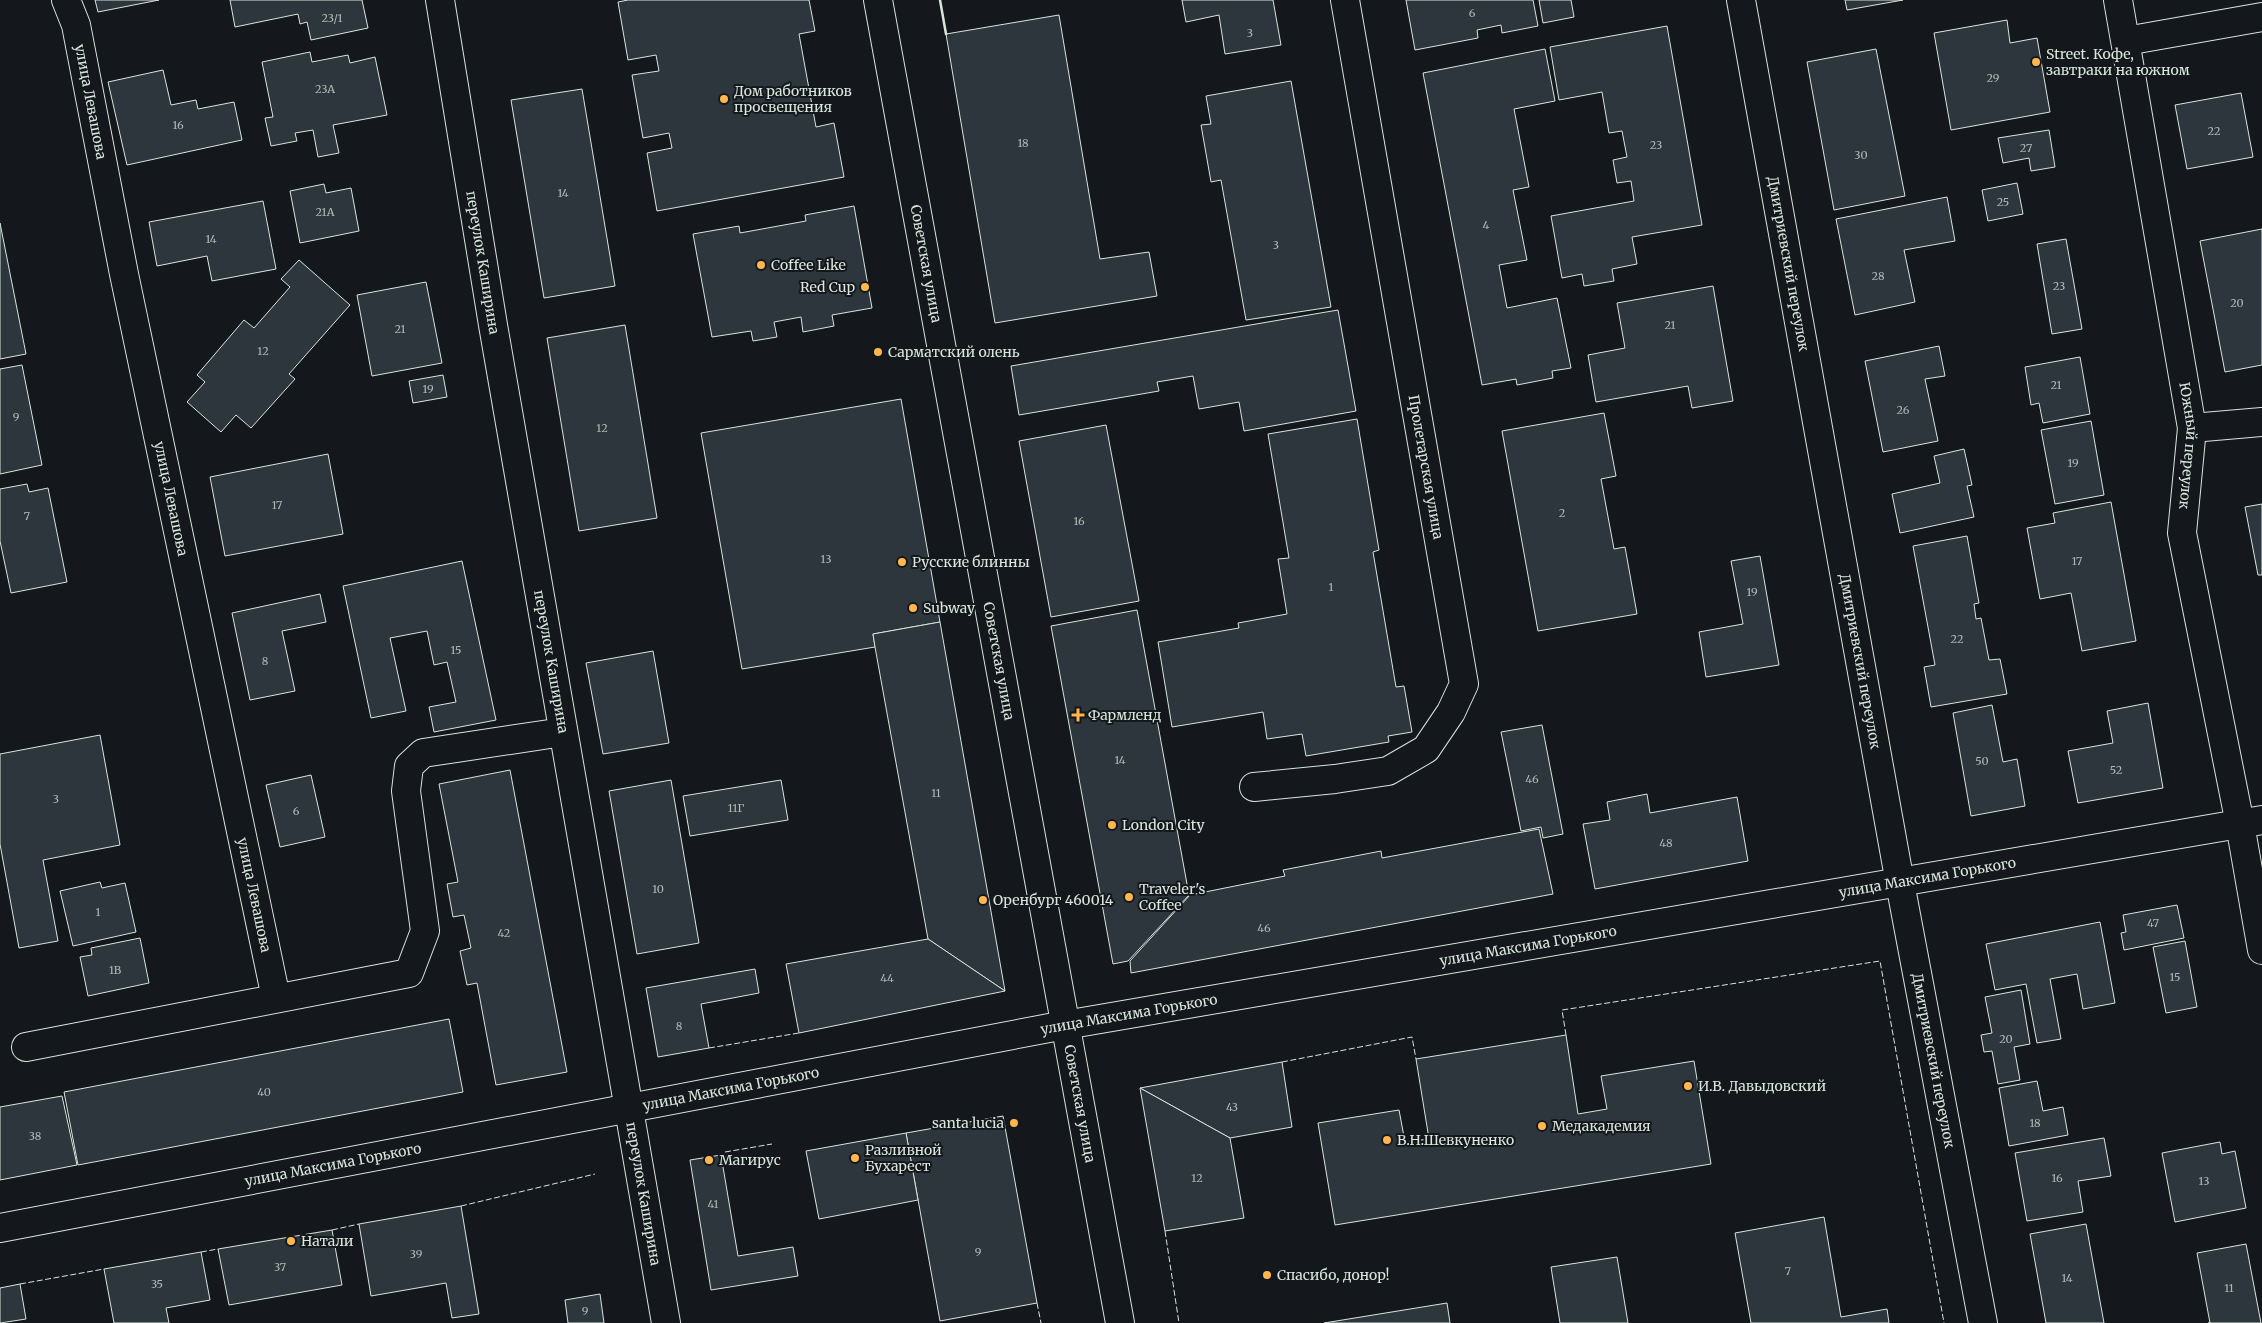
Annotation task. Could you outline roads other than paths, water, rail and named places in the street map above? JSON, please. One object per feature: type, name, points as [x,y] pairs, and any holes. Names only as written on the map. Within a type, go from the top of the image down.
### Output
[{"type":"street","name":"улица Левашова","points":[[66,0],[76,25],[126,284],[276,998]]},
{"type":"street","name":"переулок Каширина","points":[[440,0],[494,335],[666,1323]]},
{"type":"street","name":"Советская улица","points":[[878,0],[1120,1323]]},
{"type":"street","name":"Пролетарская улица","points":[[1254,787],[1335,779],[1388,770],[1426,749],[1451,712],[1464,684],[1345,0]]},
{"type":"street","name":"Дмитриевский переулок","points":[[1741,0],[1900,883],[1983,1323]]},
{"type":"street","name":"Южный переулок","points":[[2118,0],[2192,428],[2182,533],[2251,822],[2262,950]]},
{"type":"street","points":[[2126,41],[2262,18]]},
{"type":"street","points":[[2192,428],[2262,422]]},
{"type":"street","points":[[26,1047],[409,973],[425,930],[406,791],[409,766],[423,753],[563,732]]},
{"type":"street","name":"улица Максима Горького","points":[[0,1228],[1065,1024],[2251,822]]},
{"type":"place","name":"Street. Кофе, завтраки на южном","points":[[2036,62]]},
{"type":"place","name":"Дом работников просвещения","points":[[724,99]]},
{"type":"place","name":"Coffee Like","points":[[761,265]]},
{"type":"place","name":"Red Cup","points":[[865,287]]},
{"type":"place","name":"Сарматский олень","points":[[878,352]]},
{"type":"place","name":"Русские блинны","points":[[902,562]]},
{"type":"place","name":"Subway","points":[[913,608]]},
{"type":"place","name":"Фармленд","points":[[1078,715]]},
{"type":"place","name":"London City","points":[[1112,825]]},
{"type":"place","name":"Traveler's Coffee","points":[[1129,897]]},
{"type":"place","name":"Оренбург 460014","points":[[983,900]]},
{"type":"place","name":"И.В. Давыдовский","points":[[1688,1086]]},
{"type":"place","name":"santa lucia","points":[[1014,1123]]},
{"type":"place","name":"Медакадемия","points":[[1542,1126]]},
{"type":"place","name":"В.Н.Шевкуненко","points":[[1387,1140]]},
{"type":"place","name":"Разливной Бухарест","points":[[855,1158]]},
{"type":"place","name":"Магирус","points":[[709,1160]]},
{"type":"place","name":"Натали","points":[[291,1241]]},
{"type":"place","name":"Спасибо, донор!","points":[[1267,1275]]}]
